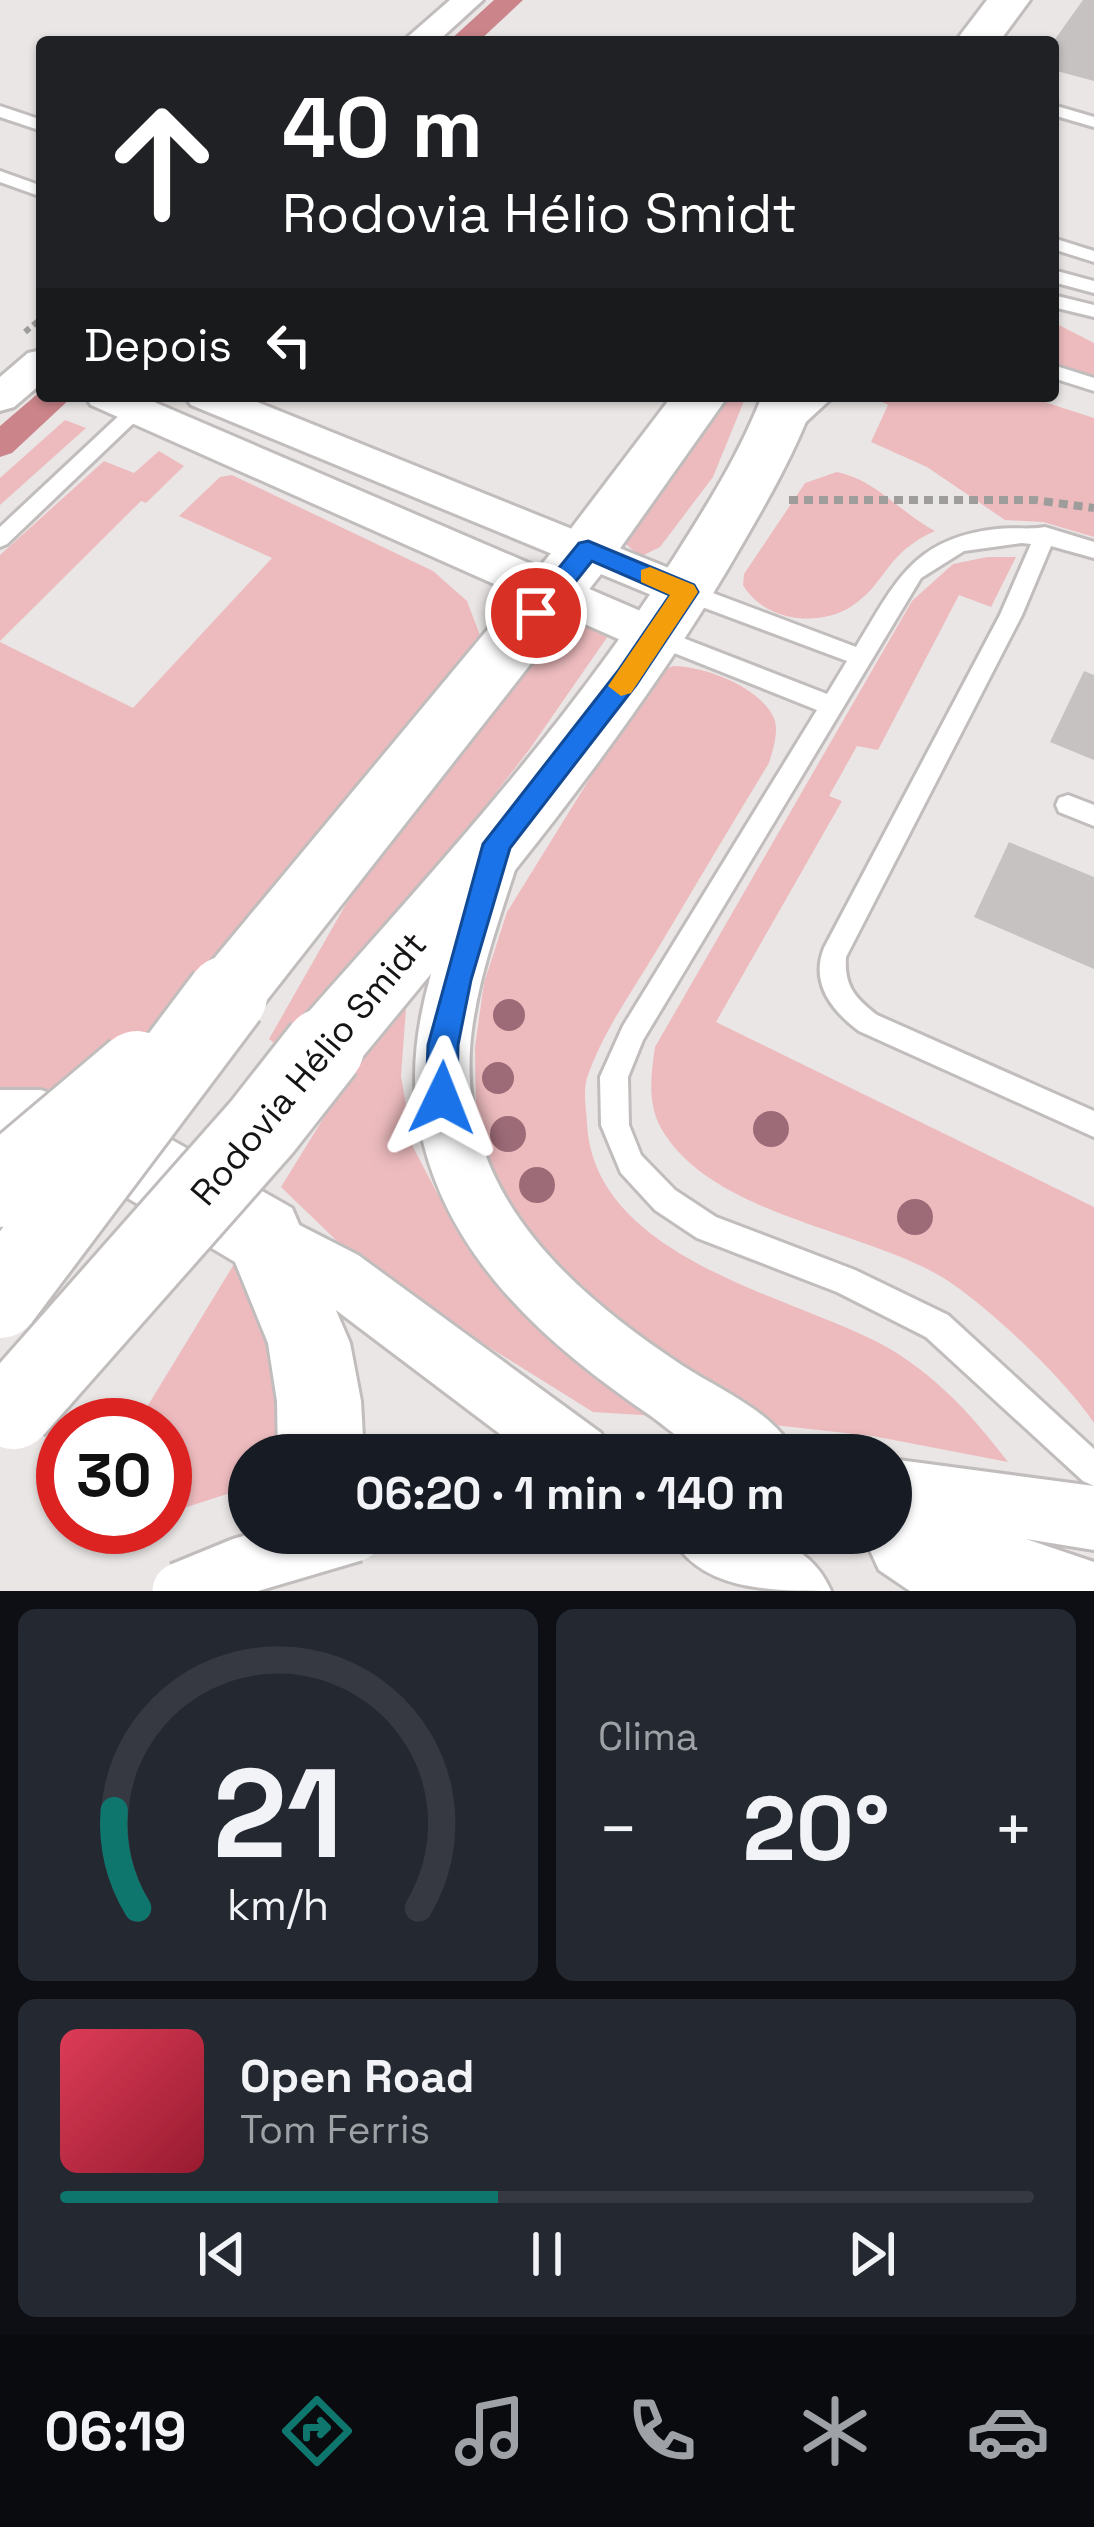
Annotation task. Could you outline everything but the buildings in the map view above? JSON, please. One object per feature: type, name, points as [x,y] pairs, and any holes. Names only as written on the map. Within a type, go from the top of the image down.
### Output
[{"type":"main road","points":[[989,36],[1032,14]]},
{"type":"main road","points":[[0,1298],[227,995],[571,570],[697,402]]},
{"type":"main road","name":"Rodovia Hélio Smidt","points":[[7,1417],[262,1127],[497,844],[671,615],[781,418]]},
{"type":"main road","points":[[0,1187],[227,995]]},
{"type":"main road","points":[[0,1125],[41,1125],[122,1153],[264,1235],[309,1343],[321,1434]]},
{"type":"main road","points":[[279,1591],[295,1554]]},
{"type":"street","points":[[425,36],[468,0]]},
{"type":"street","points":[[0,398],[36,370]]},
{"type":"street","points":[[134,402],[571,570]]},
{"type":"street","points":[[218,402],[671,615]]},
{"type":"street","points":[[497,844],[443,1045],[442,1098],[457,1166],[482,1221],[528,1282],[632,1367],[732,1434]]},
{"type":"street","points":[[264,1235],[337,1275],[551,1434]]},
{"type":"street","points":[[912,1494],[1094,1517]]},
{"type":"street","points":[[912,1533],[1084,1591]]},
{"type":"street","points":[[181,1591],[283,1554]]},
{"type":"street","points":[[737,1554],[798,1591]]},
{"type":"street","points":[[912,1554],[968,1591]]},
{"type":"lane","points":[[1,112],[36,124]]},
{"type":"lane","points":[[1059,112],[1094,122]]},
{"type":"lane","points":[[0,176],[36,190]]},
{"type":"lane","points":[[1059,245],[1094,256]]},
{"type":"lane","points":[[1059,303],[1093,311]]},
{"type":"lane","points":[[1059,373],[1094,385]]},
{"type":"lane","points":[[0,539],[123,402]]},
{"type":"lane","points":[[781,418],[812,402]]},
{"type":"lane","points":[[1094,550],[1045,536],[1005,532],[939,552],[913,572],[632,1034],[614,1078],[615,1125],[632,1164],[665,1200],[707,1228],[845,1280],[937,1326],[1094,1471]]},
{"type":"lane","points":[[1045,536],[1011,616],[832,956],[830,977],[846,1008],[868,1023],[1094,1124]]},
{"type":"lane","points":[[671,615],[860,657]]},
{"type":"lane","points":[[671,615],[832,706]]},
{"type":"lane","points":[[1068,805],[1094,816]]},
{"type":"path","points":[[734,508],[766,520],[779,500],[1035,500],[1094,508]]},
{"type":"shaded area","points":[[1059,325],[1094,343],[1094,377],[1059,365]]},
{"type":"shaded area","points":[[719,402],[744,402],[713,477],[660,547],[640,557],[624,542]]},
{"type":"shaded area","points":[[882,402],[1045,402],[1094,418],[1094,537],[1043,522],[1005,520],[927,467],[871,442],[888,405]]},
{"type":"shaded area","points":[[65,420],[86,428],[0,505],[0,478]]},
{"type":"shaded area","points":[[159,451],[184,466],[146,503],[141,501],[0,641],[0,555],[104,461],[134,473]]},
{"type":"shaded area","points":[[837,472],[865,482],[935,531],[906,549],[864,597],[838,613],[808,619],[764,607],[743,585],[744,574],[805,483]]},
{"type":"shaded area","points":[[232,475],[433,571],[467,601],[481,638],[208,984],[77,1102],[0,1092],[0,642],[133,708],[272,558],[179,516],[220,477]]},
{"type":"shaded area","points":[[1016,557],[991,607],[959,595],[878,750],[857,746],[829,796],[842,801],[716,1022],[1094,1207],[1094,1423],[1024,1344],[942,1277],[909,1260],[750,1201],[714,1181],[684,1157],[661,1128],[652,1099],[655,1047],[912,601],[953,564]]},
{"type":"shaded area","points":[[577,613],[603,624],[608,636],[529,750],[396,922],[278,1046],[269,1039],[346,904],[553,623]]},
{"type":"shaded area","points":[[673,666],[699,670],[743,687],[773,716],[775,739],[769,763],[594,1061],[585,1100],[597,1167],[620,1205],[653,1236],[739,1284],[867,1337],[909,1361],[962,1408],[1008,1462],[912,1444],[912,1434],[855,1434],[727,1420],[554,1269],[513,1217],[487,1157],[476,1103],[475,1047],[484,983],[507,912],[658,672]]},
{"type":"shaded area","points":[[408,981],[401,1076],[413,1147],[458,1233],[523,1311],[657,1416],[593,1412],[420,1304],[340,1244],[281,1187]]},
{"type":"shaded area","points":[[242,1251],[282,1299],[292,1434],[228,1434],[228,1494],[192,1505],[192,1398],[152,1398]]},
{"type":"waterway","points":[[469,36],[510,0]]},
{"type":"waterway","points":[[0,445],[49,402]]},
{"type":"slow traffic","points":[[621,686],[686,592],[650,576]]},
{"type":"route","points":[[442,1098],[443,1045],[457,980],[497,844],[627,678],[686,592],[588,549],[536,613]]}]
